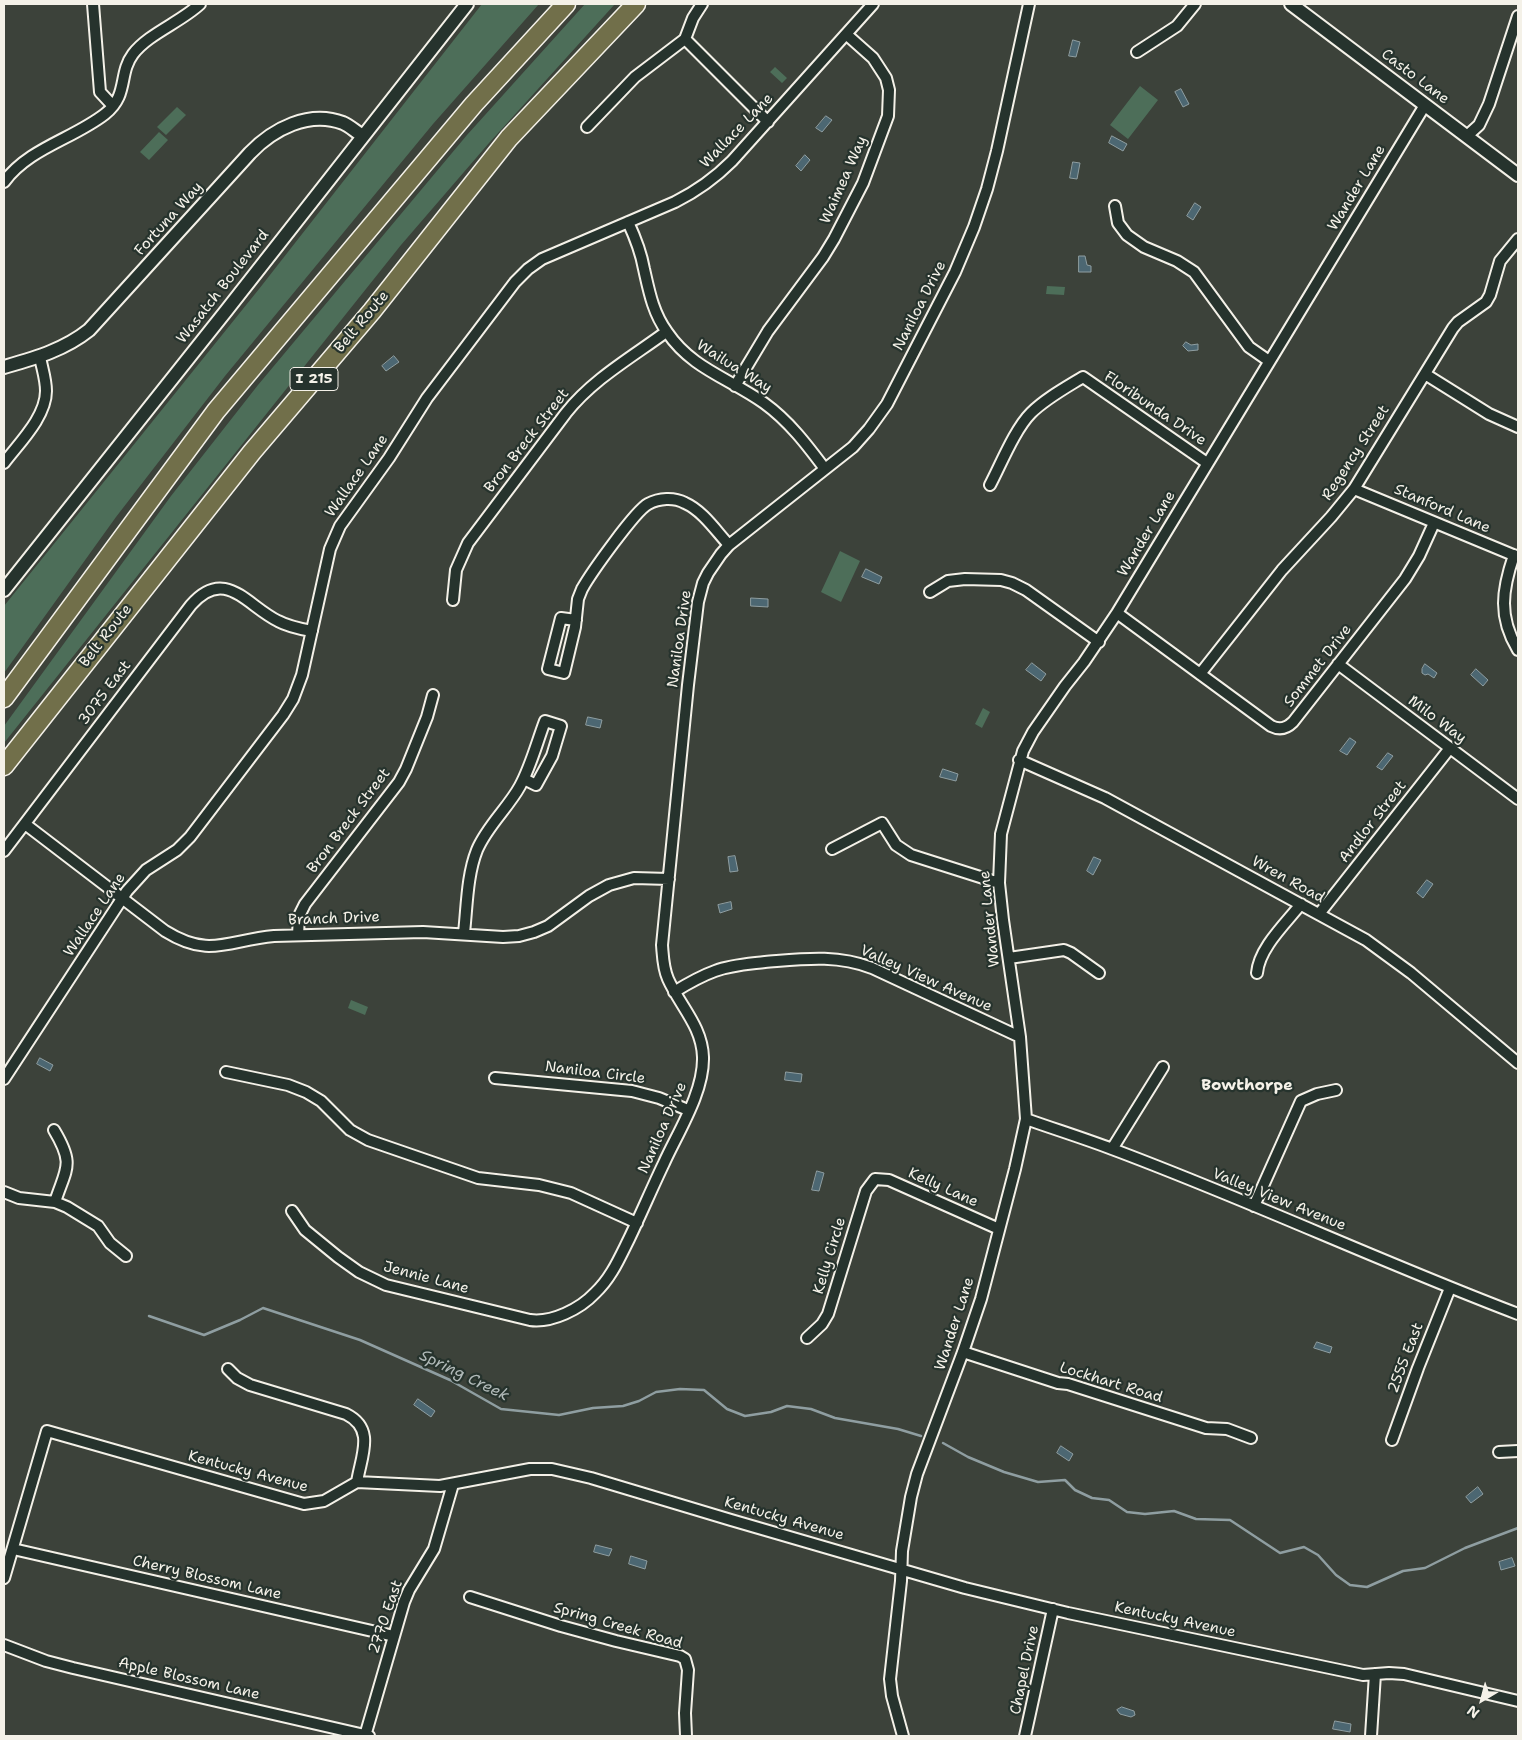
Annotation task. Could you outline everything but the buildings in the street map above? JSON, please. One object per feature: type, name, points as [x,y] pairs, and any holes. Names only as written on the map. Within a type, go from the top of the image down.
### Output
[{"type":"highway","points":[[4,698],[216,410],[474,104],[566,4]]},
{"type":"highway","name":"Belt Route","points":[[4,766],[252,452],[372,311],[509,138],[636,4]]},
{"type":"street","points":[[93,4],[100,92],[113,106]]},
{"type":"street","points":[[4,182],[23,161],[104,115],[120,95],[128,62],[134,52],[200,4]]},
{"type":"street","name":"Wasatch Boulevard","points":[[4,590],[467,4]]},
{"type":"street","points":[[587,127],[628,84],[686,39],[692,18],[702,4]]},
{"type":"street","name":"Wallace Lane","points":[[4,1079],[127,891],[146,870],[177,850],[190,837],[283,715],[300,683],[330,549],[340,526],[389,458],[427,398],[510,288],[528,269],[542,259],[675,202],[705,184],[724,169],[768,122],[873,4]]},
{"type":"street","name":"Naniloa Drive","points":[[546,1319],[579,1305],[600,1289],[615,1268],[701,1079],[702,1048],[694,1022],[674,992],[667,977],[663,955],[688,685],[698,602],[703,582],[729,545],[826,470],[861,438],[887,404],[948,287],[982,206],[992,170],[1029,4]]},
{"type":"street","points":[[1137,52],[1177,26],[1195,4]]},
{"type":"street","name":"Casto Lane","points":[[1298,6],[1518,175]]},
{"type":"street","points":[[1467,136],[1479,125],[1489,104],[1516,30],[1518,16]]},
{"type":"street","name":"Waimea Way","points":[[735,386],[768,331],[823,257],[834,239],[859,190],[888,116],[890,102],[886,78],[873,58],[846,34]]},
{"type":"street","points":[[686,39],[768,122]]},
{"type":"street","name":"Wander Lane","points":[[903,1736],[892,1696],[890,1679],[906,1522],[917,1474],[963,1352],[981,1298],[1015,1169],[1026,1119],[1020,1037],[999,883],[1001,834],[1019,760],[1033,732],[1099,642],[1425,105]]},
{"type":"street","name":"Fortuna Way","points":[[4,367],[40,357],[73,342],[96,324],[250,153],[268,137],[291,125],[320,119],[342,123],[363,136]]},
{"type":"street","points":[[1115,206],[1118,223],[1127,235],[1144,247],[1177,261],[1194,272],[1249,347],[1269,361]]},
{"type":"street","name":"Wailua Way","points":[[628,222],[640,252],[651,301],[666,332],[694,362],[762,402],[782,418],[803,440],[826,470]]},
{"type":"street","name":"Regency Street","points":[[1200,674],[1282,570],[1354,489],[1453,328],[1458,322],[1486,302],[1490,295],[1500,261],[1518,239]]},
{"type":"street","name":"Bron Breck Street","points":[[453,600],[456,570],[468,543],[570,407],[595,383],[666,332]]},
{"type":"street","points":[[4,463],[36,421],[44,405],[46,386],[40,357]]},
{"type":"street","points":[[1425,374],[1489,414],[1518,427]]},
{"type":"street","name":"Floribunda Drive","points":[[990,485],[1023,424],[1031,413],[1044,402],[1083,378],[1207,463]]},
{"type":"street","name":"Stanford Lane","points":[[1354,489],[1516,556]]},
{"type":"street","points":[[576,620],[561,618],[548,669],[564,673],[576,620],[578,599],[585,582],[639,511],[647,504],[656,500],[674,499],[692,506],[729,545]]},
{"type":"street","name":"Sommet Drive","points":[[1116,613],[1271,726],[1282,729],[1293,722],[1405,579],[1419,556],[1434,522]]},
{"type":"street","points":[[1516,556],[1506,578],[1503,605],[1507,626],[1518,650]]},
{"type":"street","points":[[930,592],[948,581],[966,579],[1001,580],[1012,583],[1026,590],[1099,642]]},
{"type":"street","name":"3075 East","points":[[4,851],[191,605],[205,592],[223,588],[236,592],[278,621],[312,631]]},
{"type":"street","name":"Milo Way","points":[[1338,664],[1518,799]]},
{"type":"street","name":"Bron Breck Street","points":[[298,935],[299,916],[305,904],[402,775],[427,716],[433,695]]},
{"type":"street","points":[[464,933],[473,862],[478,848],[522,783],[544,721],[561,726],[552,756],[536,785],[522,783]]},
{"type":"street","name":"Andlor Street","points":[[1319,914],[1450,748]]},
{"type":"street","name":"Wren Road","points":[[1019,760],[1105,798],[1366,940],[1386,954],[1518,1063]]},
{"type":"street","points":[[832,849],[882,823],[896,845],[911,855],[999,883]]},
{"type":"street","name":"Branch Drive","points":[[25,824],[172,936],[201,946],[216,947],[265,937],[298,935],[423,932],[464,933],[503,937],[527,935],[548,926],[609,885],[634,878],[669,879]]},
{"type":"street","points":[[1257,973],[1258,964],[1263,952],[1301,904]]},
{"type":"street","points":[[1009,958],[1064,950],[1099,973]]},
{"type":"street","name":"Valley View Avenue","points":[[674,992],[717,970],[743,964],[807,958],[833,958],[855,961],[872,968],[1020,1037]]},
{"type":"street","points":[[1112,1149],[1163,1067]]},
{"type":"street","points":[[226,1072],[288,1085],[306,1092],[326,1106],[350,1130],[368,1140],[478,1178],[539,1185],[571,1193],[637,1223]]},
{"type":"street","name":"Naniloa Circle","points":[[495,1078],[632,1091],[654,1096],[688,1110]]},
{"type":"street","points":[[1254,1206],[1301,1101],[1317,1094],[1336,1090]]},
{"type":"street","name":"Valley View Avenue","points":[[1026,1119],[1112,1149],[1450,1288],[1518,1314]]},
{"type":"street","points":[[54,1130],[64,1146],[67,1164],[66,1174],[55,1202]]},
{"type":"street","name":"Kelly Lane","points":[[875,1179],[889,1180],[999,1229]]},
{"type":"street","name":"Kelly Circle","points":[[807,1338],[822,1324],[828,1314],[866,1191],[875,1179]]},
{"type":"street","points":[[4,1192],[25,1200],[55,1202],[67,1207],[95,1223],[101,1228],[110,1243],[126,1256]]},
{"type":"street","name":"Jennie Lane","points":[[292,1210],[305,1230],[338,1257],[359,1272],[386,1285],[530,1320],[546,1319]]},
{"type":"street","name":"2555 East","points":[[1392,1440],[1450,1288]]},
{"type":"street","name":"Lockhart Road","points":[[963,1352],[1206,1428],[1227,1430],[1251,1438]]},
{"type":"street","points":[[228,1369],[237,1378],[250,1386],[346,1414],[361,1424],[365,1441],[356,1482]]},
{"type":"street","name":"Kentucky Avenue","points":[[13,1549],[47,1431],[304,1504],[324,1501],[356,1482],[369,1481],[432,1486],[530,1469],[558,1470],[591,1478],[965,1588],[1053,1609],[1363,1675],[1404,1674],[1518,1701]]},
{"type":"street","points":[[1498,1452],[1518,1451]]},
{"type":"street","name":"2770 East","points":[[367,1736],[408,1590],[428,1560],[438,1538],[452,1484]]},
{"type":"street","points":[[4,1578],[13,1549]]},
{"type":"street","name":"Cherry Blossom Lane","points":[[13,1549],[394,1636]]},
{"type":"street","name":"Spring Creek Road","points":[[470,1597],[561,1626],[680,1656],[685,1659],[688,1670],[685,1712],[686,1736]]},
{"type":"street","name":"Chapel Drive","points":[[1025,1736],[1053,1609]]},
{"type":"street","name":"Apple Blossom Lane","points":[[4,1645],[46,1661],[73,1668],[367,1736]]},
{"type":"street","points":[[1371,1736],[1375,1674]]},
{"type":"green space","points":[[482,4],[539,4],[433,124],[225,376],[116,517],[4,673],[4,606],[259,289]]},
{"type":"green space","points":[[585,4],[615,4],[489,143],[401,245],[4,743],[4,726],[171,496],[258,385],[467,135]]},
{"type":"green space","points":[[775,67],[787,78],[782,83],[770,72]]},
{"type":"green space","points":[[1140,86],[1158,100],[1128,139],[1110,125]]},
{"type":"green space","points":[[177,107],[186,115],[166,135],[157,127]]},
{"type":"green space","points":[[159,132],[168,140],[149,160],[140,152]]},
{"type":"green space","points":[[1047,286],[1065,287],[1064,295],[1046,294]]},
{"type":"green space","points":[[840,551],[860,561],[841,602],[821,592]]},
{"type":"green space","points":[[983,708],[990,712],[982,728],[975,724]]},
{"type":"green space","points":[[351,1000],[368,1007],[365,1015],[348,1008]]},
{"type":"water","points":[[1073,40],[1080,42],[1076,57],[1069,56]]},
{"type":"water","points":[[1181,89],[1189,104],[1183,107],[1175,92]]},
{"type":"water","points":[[826,116],[832,120],[822,132],[816,128]]},
{"type":"water","points":[[1112,136],[1127,144],[1123,151],[1109,143]]},
{"type":"water","points":[[805,155],[810,160],[801,171],[796,166]]},
{"type":"water","points":[[1073,162],[1080,163],[1077,179],[1070,178]]},
{"type":"water","points":[[1195,203],[1201,207],[1193,220],[1187,216]]},
{"type":"water","points":[[1079,256],[1085,256],[1087,265],[1091,266],[1091,272],[1079,272]]},
{"type":"water","points":[[1186,342],[1191,345],[1198,344],[1198,350],[1188,351],[1183,346]]},
{"type":"water","points":[[394,356],[399,362],[386,371],[382,366]]},
{"type":"water","points":[[866,569],[882,577],[879,584],[862,577]]},
{"type":"water","points":[[751,598],[768,599],[768,607],[751,606]]},
{"type":"water","points":[[1032,663],[1046,674],[1041,681],[1026,670]]},
{"type":"water","points":[[1425,664],[1437,673],[1434,678],[1422,673]]},
{"type":"water","points":[[1476,669],[1488,680],[1483,686],[1471,675]]},
{"type":"water","points":[[588,717],[602,720],[600,728],[586,725]]},
{"type":"water","points":[[1350,738],[1356,742],[1347,755],[1340,751]]},
{"type":"water","points":[[1388,753],[1393,756],[1382,770],[1377,767]]},
{"type":"water","points":[[943,769],[958,774],[956,781],[940,777]]},
{"type":"water","points":[[735,856],[738,871],[730,872],[728,857]]},
{"type":"water","points":[[1094,857],[1101,860],[1093,875],[1087,871]]},
{"type":"water","points":[[1427,880],[1433,884],[1423,898],[1417,893]]},
{"type":"water","points":[[731,902],[732,909],[720,913],[718,905]]},
{"type":"water","points":[[40,1058],[53,1065],[50,1071],[37,1064]]},
{"type":"water","points":[[786,1072],[802,1074],[801,1082],[785,1080]]},
{"type":"water","points":[[817,1171],[824,1173],[819,1191],[812,1190]]},
{"type":"water","points":[[1317,1342],[1332,1347],[1330,1353],[1314,1348]]},
{"type":"water","points":[[418,1399],[435,1411],[431,1417],[414,1405]]},
{"type":"water","points":[[1061,1446],[1073,1454],[1069,1461],[1057,1453]]},
{"type":"water","points":[[1478,1487],[1483,1494],[1471,1503],[1466,1497]]},
{"type":"water","points":[[596,1545],[612,1549],[609,1556],[594,1552]]},
{"type":"water","points":[[631,1556],[647,1561],[645,1569],[629,1564]]},
{"type":"water","points":[[1512,1558],[1515,1566],[1501,1570],[1499,1562]]},
{"type":"water","points":[[1122,1707],[1134,1711],[1135,1715],[1131,1717],[1120,1714],[1117,1710]]},
{"type":"water","points":[[1335,1721],[1351,1724],[1350,1732],[1333,1729]]},
{"type":"waterway","name":"Spring Creek","points":[[149,1316],[204,1335],[263,1308],[360,1340],[450,1380],[501,1409],[559,1415],[593,1408],[623,1406],[639,1401],[656,1392],[680,1389],[704,1390],[727,1409],[745,1416],[771,1412],[787,1406],[811,1409],[835,1418],[898,1429],[921,1436]]},
{"type":"waterway","name":"Spring Creek","points":[[943,1443],[968,1457],[1004,1472],[1038,1482],[1065,1480],[1075,1490],[1092,1498],[1109,1500],[1127,1512],[1145,1514],[1174,1511],[1196,1519],[1230,1520],[1280,1553],[1304,1547],[1318,1555],[1336,1575],[1350,1585],[1367,1587],[1403,1571],[1425,1568],[1465,1548],[1518,1528]]},
{"type":"district","name":"Bowthorpe","points":[[1247,1086]]}]
